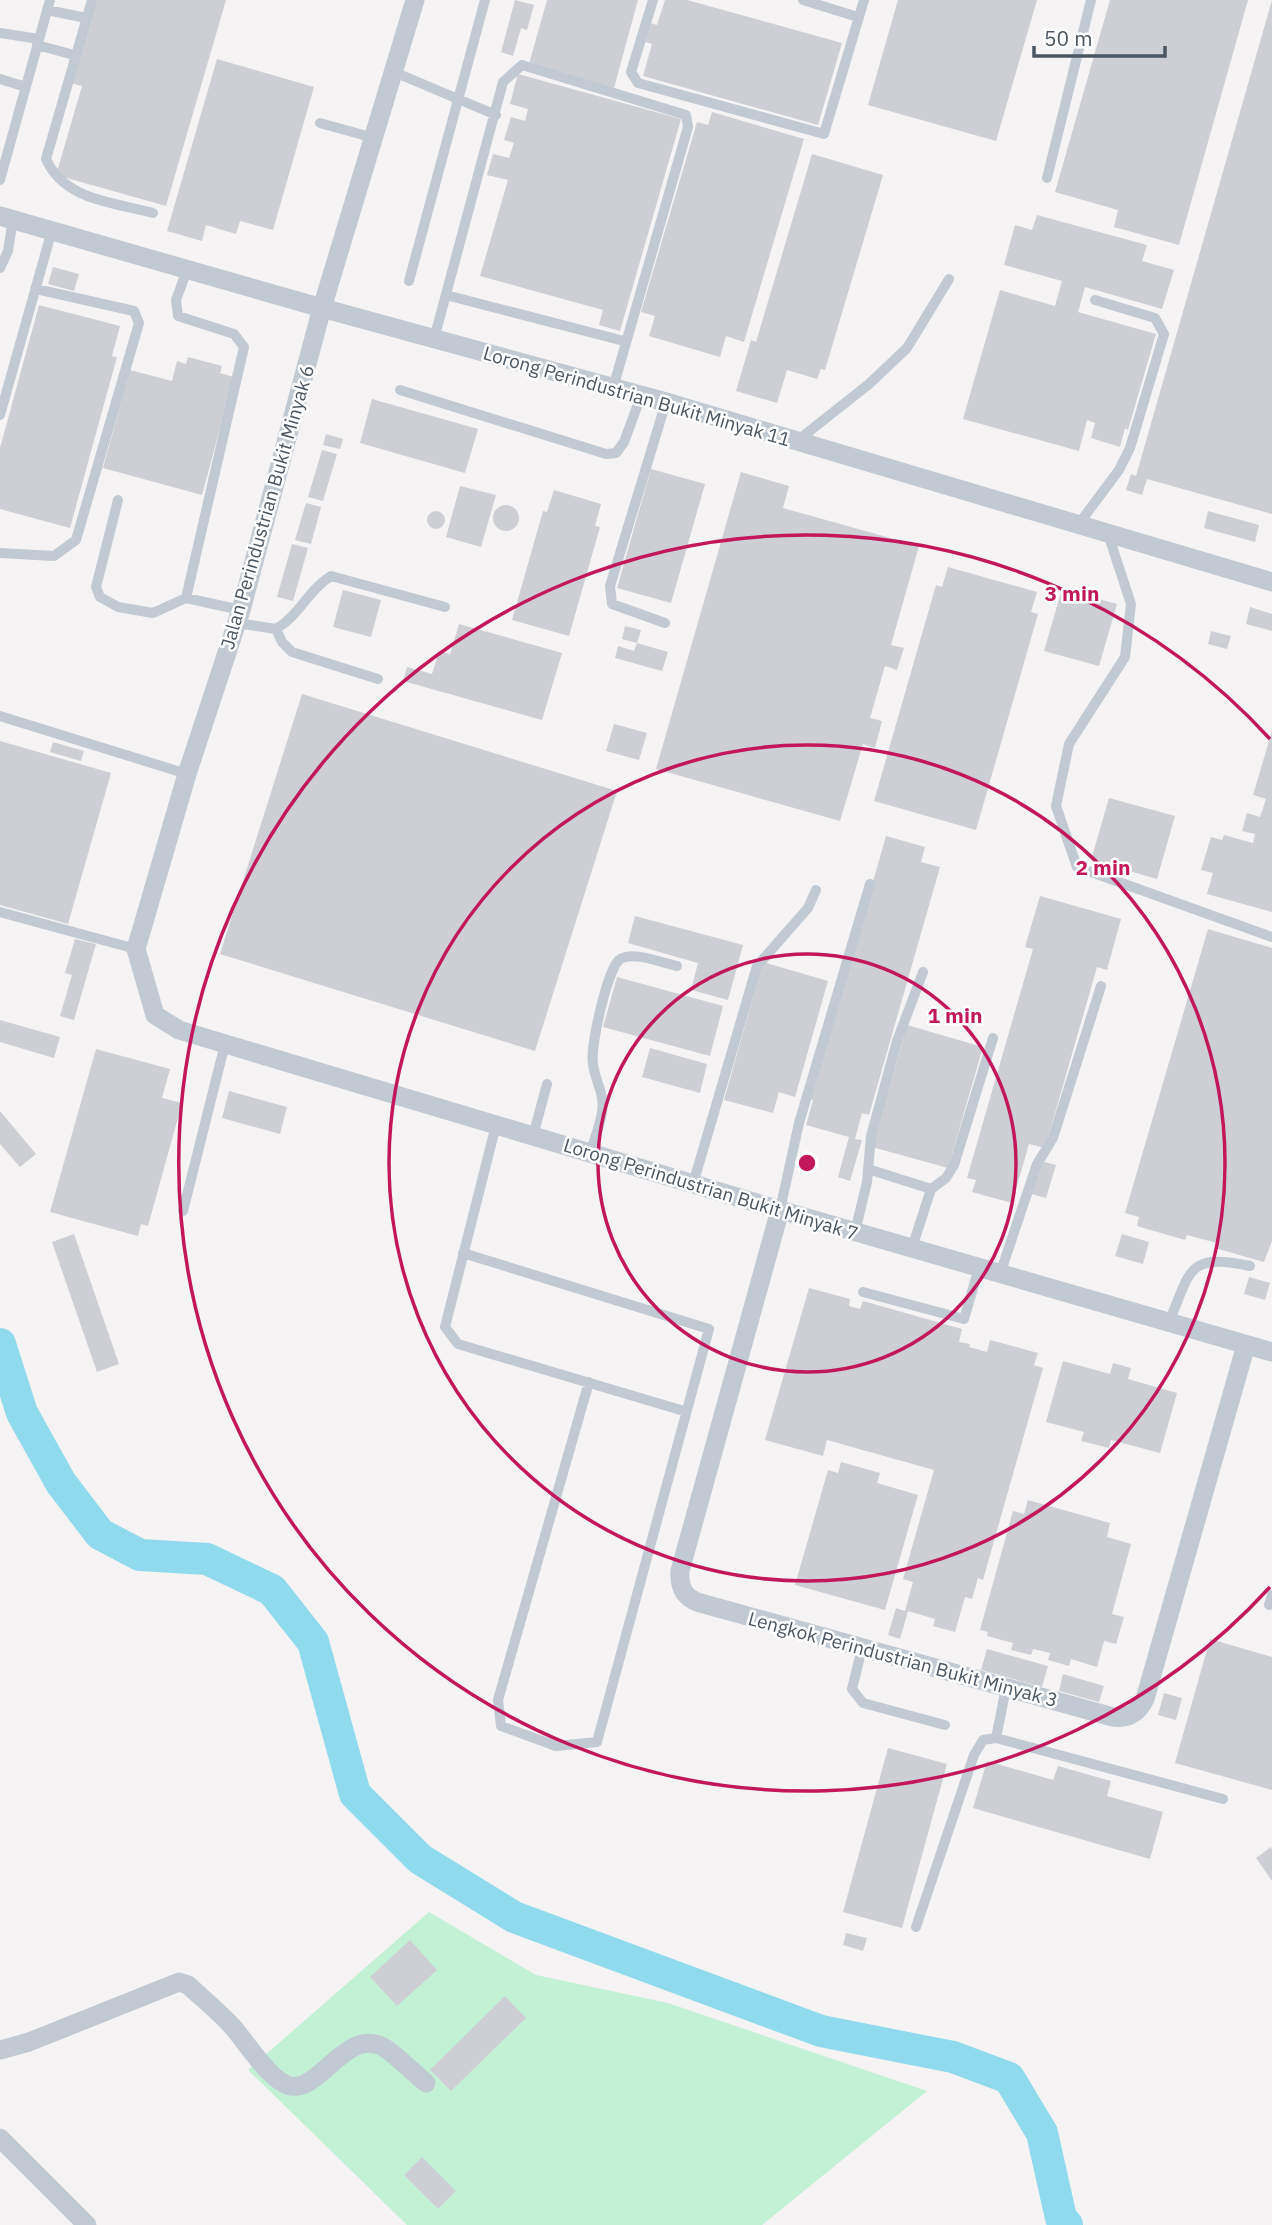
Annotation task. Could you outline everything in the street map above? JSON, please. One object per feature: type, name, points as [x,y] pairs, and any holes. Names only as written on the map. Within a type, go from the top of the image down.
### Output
[{"type":"street","name":"Jalan Perindustrian Bukit Minyak 6","points":[[136,949],[187,774],[239,616],[321,309],[415,0]]},
{"type":"street","name":"Lorong Perindustrian Bukit Minyak 11","points":[[7,218],[321,309],[666,402],[1272,582]]},
{"type":"street","name":"Lorong Perindustrian Bukit Minyak 7","points":[[136,949],[155,1014],[179,1030],[855,1232],[1271,1350]]},
{"type":"street","name":"Lengkok Perindustrian Bukit Minyak 3","points":[[780,1210],[680,1571],[681,1586],[690,1599],[697,1602],[1113,1717],[1129,1716],[1141,1706],[1246,1345]]},
{"type":"street","points":[[0,2050],[29,2042],[179,1982],[188,1985],[230,2024],[278,2081],[292,2087],[304,2085],[338,2057],[362,2044],[375,2044],[385,2048],[426,2083]]},
{"type":"street","points":[[0,2138],[87,2225]]},
{"type":"lane","points":[[92,0],[46,159],[54,176],[69,190],[153,213]]},
{"type":"lane","points":[[409,281],[485,0]]},
{"type":"lane","points":[[653,0],[631,72],[638,83],[824,134],[864,0]]},
{"type":"lane","points":[[803,0],[859,17]]},
{"type":"lane","points":[[1047,178],[1091,0]]},
{"type":"lane","points":[[0,180],[48,5],[86,18]]},
{"type":"lane","points":[[0,33],[38,42],[74,55]]},
{"type":"lane","points":[[434,339],[503,82],[522,65],[686,115],[688,127],[624,341],[613,388]]},
{"type":"lane","points":[[394,72],[496,115]]},
{"type":"lane","points":[[0,79],[26,87]]},
{"type":"lane","points":[[320,123],[374,138]]},
{"type":"lane","points":[[0,268],[8,251],[7,218]]},
{"type":"lane","points":[[0,415],[52,230]]},
{"type":"lane","points":[[186,598],[244,347],[234,334],[178,316],[176,300],[187,270]]},
{"type":"lane","points":[[797,442],[869,384],[907,348],[949,278]]},
{"type":"lane","points":[[0,553],[54,556],[76,540],[139,323],[134,311],[36,289]]},
{"type":"lane","points":[[446,295],[624,341]]},
{"type":"lane","points":[[1078,525],[1119,470],[1130,448],[1164,334],[1155,318],[1095,300]]},
{"type":"lane","points":[[400,390],[606,454],[616,453],[624,442],[641,396]]},
{"type":"lane","points":[[665,624],[612,604],[610,586],[666,402]]},
{"type":"lane","points":[[118,500],[96,587],[100,597],[118,607],[153,613],[186,598],[276,629],[282,642],[292,652],[378,679]]},
{"type":"lane","points":[[1108,534],[1132,604],[1125,657],[1069,744],[1056,806],[1077,867],[1272,937]]},
{"type":"lane","points":[[276,629],[298,614],[317,585],[331,576],[445,607]]},
{"type":"lane","points":[[0,716],[187,774]]},
{"type":"lane","points":[[780,1210],[799,1123],[870,884]]},
{"type":"lane","points":[[693,1184],[757,966],[808,908],[816,890]]},
{"type":"lane","points":[[0,912],[136,949]]},
{"type":"lane","points":[[590,1154],[602,1111],[602,1093],[593,1065],[594,1038],[613,971],[619,961],[628,956],[677,966]]},
{"type":"lane","points":[[855,1232],[868,1169],[871,1136],[887,1076],[923,972]]},
{"type":"lane","points":[[1000,1274],[1037,1164],[1054,1138],[1101,986]]},
{"type":"lane","points":[[912,1248],[931,1189],[946,1178],[954,1165],[993,1038]]},
{"type":"lane","points":[[183,1211],[225,1044]]},
{"type":"lane","points":[[533,1136],[547,1084]]},
{"type":"lane","points":[[496,1125],[445,1327],[458,1343],[684,1411]]},
{"type":"lane","points":[[868,1169],[931,1189]]},
{"type":"lane","points":[[463,1253],[709,1329],[684,1411],[597,1742],[556,1746],[501,1726],[498,1700],[589,1382]]},
{"type":"lane","points":[[1169,1322],[1189,1275],[1202,1262],[1219,1260],[1250,1266]]},
{"type":"lane","points":[[863,1292],[964,1320],[979,1268]]},
{"type":"lane","points":[[862,1648],[852,1689],[863,1703],[945,1725]]},
{"type":"lane","points":[[996,1738],[1006,1688]]},
{"type":"lane","points":[[916,1927],[974,1755],[983,1740],[996,1738],[1223,1798]]},
{"type":"green space","points":[[429,1912],[536,1975],[668,2003],[927,2091],[762,2225],[407,2225],[248,2070]]},
{"type":"building","points":[[95,0],[226,0],[166,206],[56,175],[82,86],[70,83]]},
{"type":"building","points":[[515,0],[534,5],[527,30],[521,28],[513,56],[501,52]]},
{"type":"building","points":[[547,0],[638,0],[614,88],[529,64]]},
{"type":"building","points":[[665,0],[687,0],[842,43],[818,125],[643,76],[652,44],[645,42],[650,23],[657,25]]},
{"type":"building","points":[[898,0],[1037,0],[996,141],[868,105]]},
{"type":"building","points":[[1110,0],[1248,0],[1179,245],[1114,227],[1118,210],[1055,192]]},
{"type":"building","points":[[1272,0],[1272,514],[1147,479],[1142,495],[1126,490],[1131,474],[1136,476]]},
{"type":"building","points":[[217,59],[314,87],[273,230],[240,221],[236,234],[206,225],[202,241],[167,231]]},
{"type":"building","points":[[518,74],[681,119],[620,331],[599,325],[603,310],[480,276],[508,180],[487,175],[493,154],[509,158],[514,143],[504,140],[511,117],[525,121],[528,109],[510,104]]},
{"type":"building","points":[[712,112],[804,139],[744,342],[726,336],[720,357],[649,336],[655,316],[641,312],[697,122],[708,125]]},
{"type":"building","points":[[812,154],[883,175],[825,370],[821,369],[817,379],[787,370],[777,403],[736,391],[751,340],[756,342]]},
{"type":"building","points":[[1037,215],[1147,245],[1142,261],[1174,270],[1162,309],[1085,287],[1078,312],[1156,334],[1128,430],[1125,428],[1120,447],[1091,438],[1095,423],[1087,420],[1079,451],[963,419],[1000,290],[1055,306],[1062,281],[1004,265],[1015,225],[1032,230]]},
{"type":"building","points":[[53,267],[79,274],[74,291],[48,284]]},
{"type":"building","points":[[39,305],[120,326],[112,356],[117,357],[70,528],[0,509],[0,448]]},
{"type":"building","points":[[188,357],[222,366],[220,373],[234,377],[202,495],[103,468],[130,370],[172,381],[177,361],[186,364]]},
{"type":"building","points":[[372,399],[478,429],[465,473],[360,443]]},
{"type":"building","points":[[326,434],[343,439],[340,449],[323,445]]},
{"type":"building","points":[[322,450],[337,454],[323,501],[308,497]]},
{"type":"building","points":[[651,469],[705,484],[671,603],[617,588]]},
{"type":"building","points":[[741,472],[789,486],[783,508],[919,546],[891,645],[904,648],[897,670],[885,666],[870,718],[882,721],[875,748],[863,744],[840,821],[656,769]]},
{"type":"building","points":[[460,486],[496,495],[481,547],[446,537]]},
{"type":"building","points":[[554,490],[601,504],[595,526],[600,527],[569,636],[512,620],[543,511],[547,512]]},
{"type":"building","points":[[306,503],[321,507],[311,544],[295,540]]},
{"type":"building","points":[[506,505],[515,509],[519,518],[515,527],[506,531],[497,527],[493,518],[497,509]]},
{"type":"building","points":[[436,511],[442,514],[445,520],[442,526],[436,529],[430,526],[427,520],[430,514]]},
{"type":"building","points":[[1208,511],[1259,525],[1255,542],[1204,528]]},
{"type":"building","points":[[292,544],[308,548],[293,601],[277,597]]},
{"type":"building","points":[[948,567],[1037,592],[1031,612],[1038,614],[976,830],[874,801],[936,585],[942,587]]},
{"type":"building","points":[[1062,589],[1117,604],[1099,666],[1044,651]]},
{"type":"building","points":[[343,590],[381,600],[371,637],[333,627]]},
{"type":"building","points":[[1250,607],[1272,614],[1272,631],[1246,624]]},
{"type":"building","points":[[459,624],[562,653],[542,720],[403,681],[407,667],[432,674],[439,651],[450,654]]},
{"type":"building","points":[[625,626],[641,630],[637,643],[622,639]]},
{"type":"building","points":[[1211,631],[1231,636],[1227,649],[1208,644]]},
{"type":"building","points":[[637,643],[668,652],[662,671],[615,658],[618,646],[634,651]]},
{"type":"building","points":[[302,694],[617,791],[535,1051],[220,954]]},
{"type":"building","points":[[614,724],[647,733],[639,760],[606,751]]},
{"type":"building","points":[[1272,731],[1272,912],[1207,894],[1213,873],[1201,870],[1211,837],[1222,840],[1224,835],[1253,843],[1255,834],[1242,831],[1247,813],[1260,817],[1266,799],[1253,795]]},
{"type":"building","points":[[0,741],[111,773],[68,924],[0,905]]},
{"type":"building","points":[[53,742],[84,751],[81,761],[50,752]]},
{"type":"building","points":[[1109,798],[1175,816],[1157,879],[1091,860]]},
{"type":"building","points":[[886,836],[925,847],[921,862],[940,867],[869,1115],[862,1113],[855,1139],[862,1140],[850,1181],[838,1177],[849,1137],[806,1125],[813,1100],[811,1099]]},
{"type":"building","points":[[1040,896],[1121,919],[1107,970],[1097,967],[1045,1148],[1029,1144],[1012,1203],[972,1192],[976,1180],[967,1178],[1033,949],[1025,947]]},
{"type":"building","points":[[635,916],[743,945],[728,1000],[691,990],[698,963],[628,943]]},
{"type":"building","points":[[1208,929],[1272,948],[1272,1241],[1264,1262],[1215,1248],[1217,1243],[1187,1235],[1185,1240],[1137,1226],[1139,1217],[1125,1213]]},
{"type":"building","points":[[75,939],[96,944],[74,1020],[60,1016],[72,975],[65,973]]},
{"type":"building","points":[[763,962],[828,981],[795,1097],[779,1092],[773,1113],[724,1100]]},
{"type":"building","points":[[617,977],[723,1006],[710,1056],[603,1027]]},
{"type":"building","points":[[0,1020],[60,1037],[54,1058],[0,1042]]},
{"type":"building","points":[[907,1025],[983,1047],[948,1168],[872,1147]]},
{"type":"building","points":[[650,1048],[707,1064],[700,1093],[642,1077]]},
{"type":"building","points":[[96,1049],[170,1069],[162,1098],[182,1103],[148,1226],[141,1224],[138,1236],[50,1212]]},
{"type":"building","points":[[229,1091],[287,1107],[280,1134],[222,1118]]},
{"type":"building","points":[[0,1111],[36,1154],[20,1167],[0,1144]]},
{"type":"building","points":[[1041,1161],[1056,1165],[1046,1198],[1031,1194]]},
{"type":"building","points":[[74,1234],[119,1364],[97,1372],[52,1242]]},
{"type":"building","points":[[1122,1234],[1149,1242],[1143,1264],[1115,1256]]},
{"type":"building","points":[[1249,1277],[1270,1283],[1265,1300],[1244,1294]]},
{"type":"building","points":[[809,1288],[850,1299],[849,1306],[860,1309],[863,1301],[962,1329],[959,1342],[970,1344],[969,1347],[987,1352],[990,1340],[1038,1353],[1034,1365],[1043,1368],[983,1580],[978,1578],[972,1599],[965,1597],[955,1632],[933,1626],[935,1619],[908,1611],[900,1639],[888,1635],[896,1608],[905,1611],[913,1582],[903,1579],[934,1470],[827,1440],[823,1456],[765,1440]]},
{"type":"building","points":[[1063,1361],[1110,1374],[1113,1363],[1131,1368],[1128,1379],[1177,1393],[1160,1453],[1111,1440],[1109,1448],[1081,1441],[1084,1432],[1046,1422]]},
{"type":"building","points":[[841,1462],[880,1473],[877,1483],[918,1495],[885,1610],[795,1585],[828,1470],[838,1473]]},
{"type":"building","points":[[1028,1500],[1110,1523],[1107,1537],[1131,1544],[1112,1614],[1124,1617],[1116,1644],[1104,1641],[1097,1667],[1071,1659],[1069,1666],[1048,1660],[1050,1653],[1033,1649],[1031,1655],[1011,1650],[1013,1643],[987,1636],[988,1632],[980,1630],[1013,1511],[1024,1514]]},
{"type":"building","points":[[1210,1639],[1272,1657],[1272,1790],[1175,1763]]},
{"type":"building","points":[[987,1649],[1048,1666],[1042,1687],[981,1670]]},
{"type":"building","points":[[1063,1674],[1104,1686],[1099,1702],[1059,1691]]},
{"type":"building","points":[[1164,1693],[1182,1698],[1176,1720],[1158,1715]]},
{"type":"building","points":[[888,1748],[947,1764],[902,1928],[843,1912]]},
{"type":"building","points":[[987,1761],[1053,1780],[1058,1766],[1111,1781],[1107,1796],[1163,1812],[1150,1859],[973,1808]]},
{"type":"building","points":[[1271,1847],[1272,1849],[1272,1881],[1256,1858]]},
{"type":"building","points":[[846,1933],[867,1938],[863,1951],[843,1945]]},
{"type":"building","points":[[410,1940],[437,1970],[397,2006],[370,1977]]},
{"type":"building","points":[[505,1996],[526,2018],[451,2091],[430,2070]]},
{"type":"building","points":[[422,2157],[456,2191],[438,2209],[404,2175]]},
{"type":"waterway","points":[[0,1344],[22,1413],[61,1483],[100,1534],[140,1555],[207,1559],[272,1590],[313,1642],[355,1794],[420,1859],[514,1917],[821,2031],[953,2057],[1009,2078],[1042,2133],[1061,2218],[1067,2225]]}]
